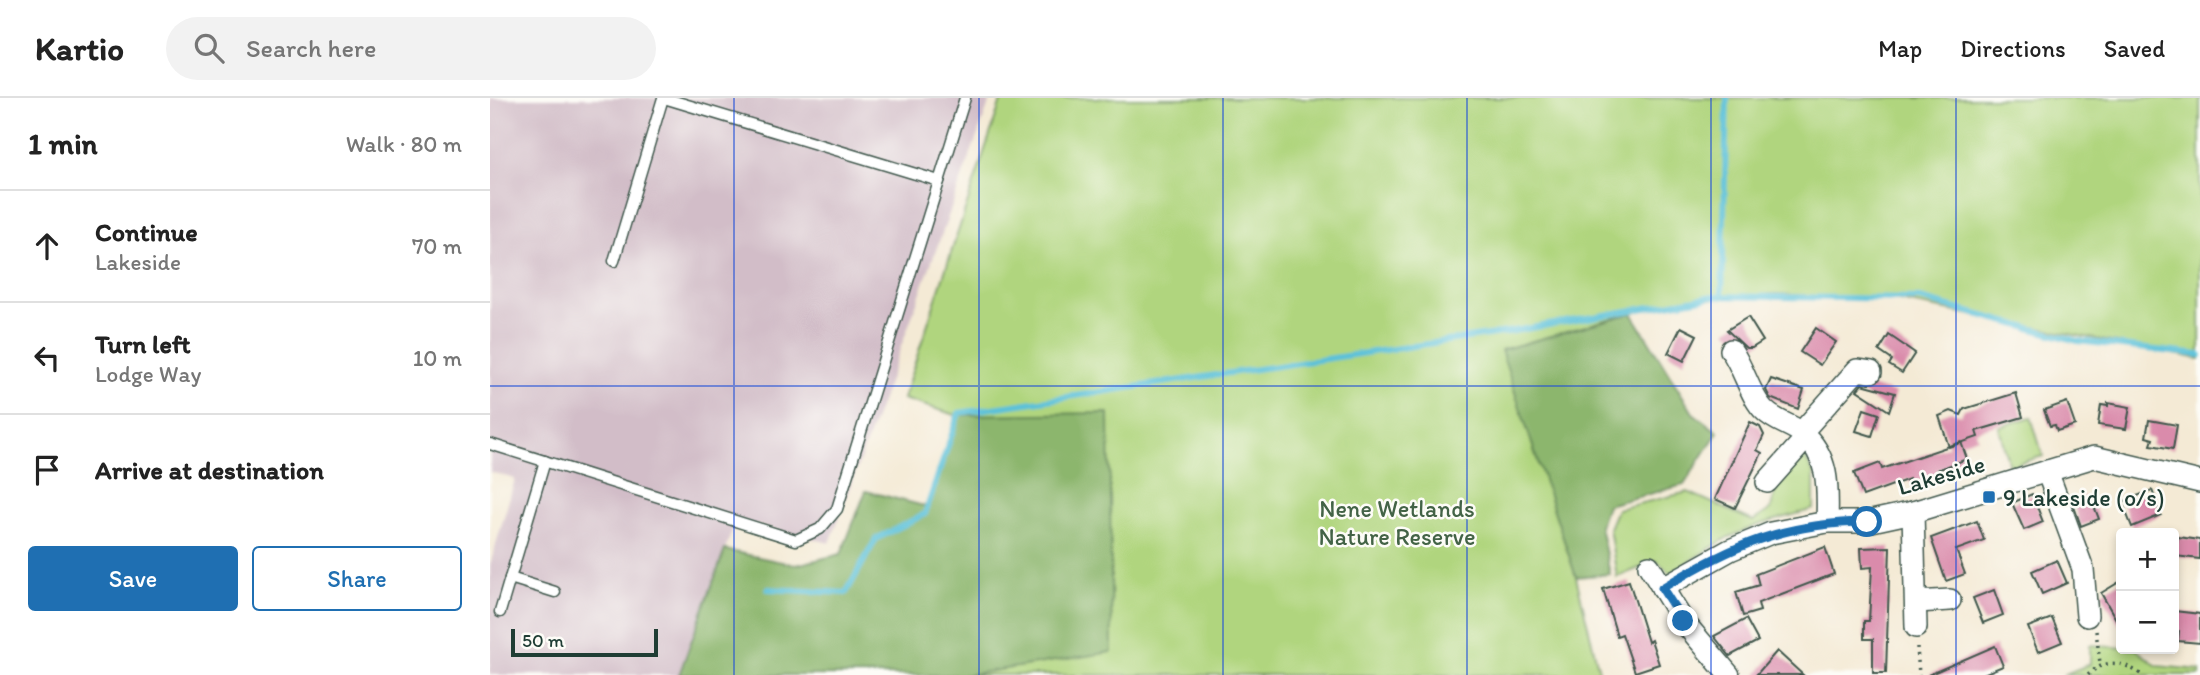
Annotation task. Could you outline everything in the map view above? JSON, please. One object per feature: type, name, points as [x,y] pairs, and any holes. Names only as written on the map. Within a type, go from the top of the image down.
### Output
[{"type":"street","points":[[1731,350],[1744,368],[1751,391],[1765,411],[1804,436],[1822,459],[1826,472],[1827,522]]},
{"type":"street","points":[[1767,482],[1857,370],[1871,372]]},
{"type":"street","name":"Lakeside","points":[[1662,588],[1730,550],[1771,533],[1827,522],[1867,522],[1913,512],[2094,457],[2200,482]]},
{"type":"street","points":[[2047,471],[2083,569],[2087,616]]},
{"type":"street","points":[[1913,512],[1916,627]]},
{"type":"street","points":[[1648,566],[1683,621],[1729,675]]},
{"type":"street","points":[[1916,602],[1950,600]]},
{"type":"lane","points":[[614,261],[663,98],[939,181]]},
{"type":"lane","points":[[490,444],[796,541],[820,529],[837,509],[965,98]]},
{"type":"lane","points":[[500,612],[545,461]]},
{"type":"lane","points":[[510,578],[555,592]]},
{"type":"path","points":[[2087,616],[2097,634],[2100,663]]},
{"type":"path","points":[[1916,627],[1919,675]]},
{"type":"path","points":[[2088,675],[2100,663],[2117,662],[2142,675]]},
{"type":"shaded area","points":[[490,98],[991,98],[830,543],[736,520],[679,675],[490,675],[490,565],[515,479],[490,472]]},
{"type":"green space","name":"Nene Wetlands Nature Reserve","points":[[1002,98],[2200,98],[2200,359],[1894,300],[1776,294],[1673,301],[1502,350],[1576,577],[1600,675],[729,675],[928,507],[959,416],[903,399]]},
{"type":"green space","points":[[1632,313],[1693,413],[1718,432],[1684,485],[1607,505],[1600,526],[1610,574],[1576,577],[1501,350]]},
{"type":"green space","points":[[1109,413],[1112,652],[967,675],[679,675],[725,550],[796,565],[841,554],[866,491],[928,507],[959,415]]},
{"type":"green space","points":[[2031,417],[2043,456],[2009,466],[1999,427]]},
{"type":"green space","points":[[1804,455],[1814,474],[1814,509],[1758,525],[1727,538],[1670,573],[1657,561],[1617,577],[1609,528],[1617,509],[1688,492],[1753,521],[1771,509],[1777,485]]},
{"type":"green space","points":[[2090,645],[2116,647],[2116,654],[2142,654],[2157,666],[2200,670],[2200,675],[2063,675],[2090,664]]},
{"type":"building","points":[[1748,317],[1763,341],[1752,348],[1746,348],[1727,330]]},
{"type":"building","points":[[1681,327],[1697,335],[1684,361],[1668,353]]},
{"type":"building","points":[[1816,328],[1836,342],[1820,365],[1800,352]]},
{"type":"building","points":[[1889,335],[1915,353],[1902,373],[1889,365],[1892,360],[1879,351]]},
{"type":"building","points":[[1771,379],[1804,390],[1798,409],[1770,398],[1766,390]]},
{"type":"building","points":[[1862,384],[1895,393],[1889,411],[1857,390]]},
{"type":"building","points":[[2016,393],[2023,417],[1976,431],[1978,437],[1949,447],[1939,416],[1951,411],[1961,415],[1964,409]]},
{"type":"building","points":[[2067,402],[2075,425],[2057,431],[2055,425],[2050,426],[2044,410]]},
{"type":"building","points":[[2108,403],[2130,407],[2126,429],[2098,425],[2101,405],[2108,406]]},
{"type":"building","points":[[1864,409],[1879,414],[1872,436],[1856,431]]},
{"type":"building","points":[[2149,420],[2177,425],[2173,449],[2151,445],[2153,439],[2146,437]]},
{"type":"building","points":[[1750,422],[1760,427],[1764,435],[1757,450],[1762,453],[1735,508],[1715,499]]},
{"type":"building","points":[[1961,442],[1967,459],[1937,470],[1938,474],[1910,483],[1909,479],[1863,496],[1854,473],[1880,463],[1882,469]]},
{"type":"building","points":[[2152,490],[2161,515],[2132,527],[2122,502]]},
{"type":"building","points":[[2032,494],[2043,522],[2024,530],[2012,503]]},
{"type":"building","points":[[2084,496],[2088,503],[2092,501],[2099,519],[2081,526],[2072,501]]},
{"type":"building","points":[[1977,521],[1984,540],[1956,550],[1965,574],[1946,581],[1931,538]]},
{"type":"building","points":[[2179,537],[2200,540],[2200,559],[2179,556]]},
{"type":"building","points":[[1825,547],[1834,574],[1758,603],[1760,611],[1743,616],[1736,592],[1759,585],[1756,574]]},
{"type":"building","points":[[1890,547],[1886,673],[1873,673],[1873,639],[1864,639],[1864,621],[1869,621],[1872,567],[1862,568],[1861,548]]},
{"type":"building","points":[[2057,560],[2067,583],[2042,594],[2032,571]]},
{"type":"building","points":[[1629,581],[1648,642],[1651,640],[1659,664],[1635,672],[1622,634],[1617,636],[1603,589]]},
{"type":"building","points":[[2116,584],[2116,619],[2101,593]]},
{"type":"building","points":[[1994,590],[2003,615],[1983,623],[1973,598]]},
{"type":"building","points":[[2179,612],[2200,614],[2200,643],[2179,641]]},
{"type":"building","points":[[2052,618],[2062,642],[2038,652],[2028,627]]},
{"type":"building","points":[[1746,619],[1758,641],[1730,656],[1714,636]]},
{"type":"building","points":[[1995,646],[2003,666],[1981,675],[1928,675]]},
{"type":"building","points":[[1777,651],[1803,675],[1756,675]]},
{"type":"waterway","points":[[1722,296],[1727,98]]},
{"type":"waterway","points":[[768,589],[846,593],[876,539],[925,514],[959,413],[1508,332],[1713,296],[1920,299],[2078,341],[2200,355]]},
{"type":"place","name":"9 Lakeside (o/s)","points":[[1989,497]]},
{"type":"route","points":[[1683,621],[1662,588],[1689,572],[1730,550],[1771,533],[1827,522],[1867,522]]}]
